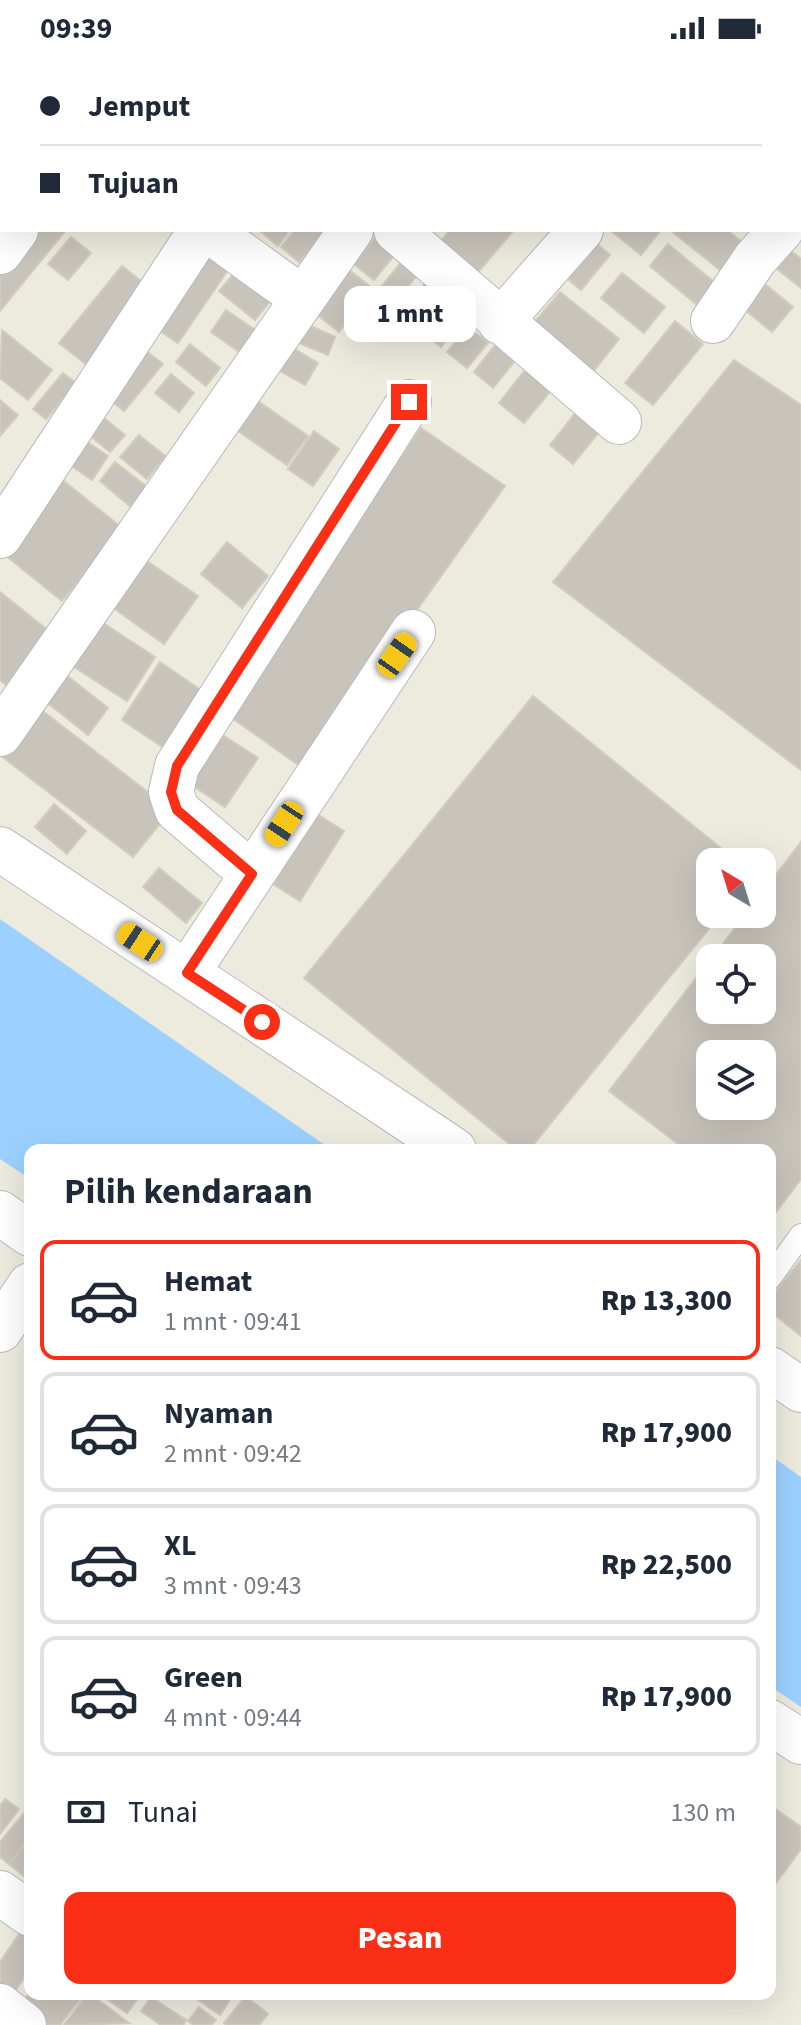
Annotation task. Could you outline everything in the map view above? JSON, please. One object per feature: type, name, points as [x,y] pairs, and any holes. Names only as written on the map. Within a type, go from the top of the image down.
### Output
[{"type":"street","points":[[0,252],[15,232]]},
{"type":"street","points":[[0,536],[200,232]]},
{"type":"street","points":[[211,232],[302,298]]},
{"type":"street","points":[[0,734],[350,232]]},
{"type":"street","points":[[500,322],[579,232]]},
{"type":"street","points":[[713,321],[755,259],[779,232]]},
{"type":"street","points":[[421,238],[500,322],[619,422]]},
{"type":"street","points":[[252,874],[177,810],[171,792],[177,766],[409,402]]},
{"type":"street","points":[[187,973],[413,632]]},
{"type":"street","points":[[0,849],[445,1144]]},
{"type":"street","points":[[0,1213],[24,1230]]},
{"type":"street","points":[[0,1330],[24,1294]]},
{"type":"street","points":[[776,1373],[801,1390]]},
{"type":"street","points":[[776,1726],[801,1742]]},
{"type":"street","points":[[0,1893],[24,1910]]},
{"type":"street","points":[[0,2006],[24,2025]]},
{"type":"lane","points":[[776,1270],[801,1235]]},
{"type":"water","points":[[0,919],[323,1144],[24,1144],[24,1175],[0,1159]]},
{"type":"water","points":[[776,1459],[801,1477],[801,1707],[776,1690]]},
{"type":"building","points":[[34,232],[64,232],[0,311],[0,274]]},
{"type":"building","points":[[261,232],[288,232],[278,246]]},
{"type":"building","points":[[292,232],[323,232],[299,262],[281,247]]},
{"type":"building","points":[[379,232],[406,241],[374,280],[354,264]]},
{"type":"building","points":[[448,232],[512,232],[473,278],[436,247]]},
{"type":"building","points":[[612,232],[659,232],[641,255]]},
{"type":"building","points":[[672,232],[729,232],[748,247],[725,274]]},
{"type":"building","points":[[585,234],[610,255],[581,290],[557,270]]},
{"type":"building","points":[[71,237],[91,253],[68,280],[48,264]]},
{"type":"building","points":[[777,240],[801,259],[801,288],[763,258]]},
{"type":"building","points":[[668,244],[714,282],[696,304],[650,266]]},
{"type":"building","points":[[195,247],[228,270],[178,343],[145,321]]},
{"type":"building","points":[[407,255],[423,268],[393,305],[377,292]]},
{"type":"building","points":[[343,265],[373,289],[339,332],[309,308]]},
{"type":"building","points":[[122,266],[150,288],[87,365],[59,343]]},
{"type":"building","points":[[236,271],[272,299],[255,320],[219,291]]},
{"type":"building","points":[[622,273],[665,307],[644,333],[601,298]]},
{"type":"building","points":[[431,276],[448,290],[417,327],[400,313]]},
{"type":"building","points":[[755,276],[793,307],[772,332],[734,301]]},
{"type":"building","points":[[560,292],[619,339],[592,373],[532,325]]},
{"type":"building","points":[[452,300],[468,314],[441,347],[425,334]]},
{"type":"building","points":[[226,310],[264,336],[248,358],[211,332]]},
{"type":"building","points":[[675,321],[703,344],[653,405],[625,383]]},
{"type":"building","points":[[304,323],[335,337],[328,355],[296,342]]},
{"type":"building","points":[[468,327],[488,343],[467,368],[447,352]]},
{"type":"building","points":[[2,330],[52,370],[28,400],[0,378]]},
{"type":"building","points":[[503,335],[523,351],[493,388],[474,372]]},
{"type":"building","points":[[280,340],[318,363],[305,385],[267,364]]},
{"type":"building","points":[[190,344],[220,368],[206,386],[176,362]]},
{"type":"building","points":[[142,348],[163,364],[124,411],[104,395]]},
{"type":"building","points":[[734,360],[801,405],[801,770],[553,582]]},
{"type":"building","points":[[532,361],[558,382],[524,423],[499,403]]},
{"type":"building","points":[[63,373],[76,383],[46,419],[33,409]]},
{"type":"building","points":[[171,374],[194,393],[179,412],[155,393]]},
{"type":"building","points":[[249,395],[308,436],[287,465],[228,424]]},
{"type":"building","points":[[0,400],[18,415],[0,436]]},
{"type":"building","points":[[581,406],[605,425],[573,464],[550,445]]},
{"type":"building","points":[[94,410],[125,435],[110,452],[79,427]]},
{"type":"building","points":[[421,428],[505,486],[304,769],[222,711]]},
{"type":"building","points":[[314,431],[339,449],[313,486],[288,469]]},
{"type":"building","points":[[74,433],[108,456],[92,480],[57,456]]},
{"type":"building","points":[[139,435],[165,456],[147,479],[120,457]]},
{"type":"building","points":[[115,462],[147,487],[131,507],[100,481]]},
{"type":"building","points":[[54,473],[122,528],[62,601],[0,551]]},
{"type":"building","points":[[227,542],[268,576],[242,608],[201,574]]},
{"type":"building","points":[[138,555],[198,596],[164,644],[105,602]]},
{"type":"building","points":[[0,592],[50,632],[6,685],[0,680]]},
{"type":"building","points":[[88,613],[155,657],[127,701],[60,658]]},
{"type":"building","points":[[160,662],[211,697],[173,754],[122,720]]},
{"type":"building","points":[[60,670],[108,708],[88,735],[39,696]]},
{"type":"building","points":[[533,696],[721,848],[696,848],[696,928],[710,928],[534,1144],[510,1144],[304,978]]},
{"type":"building","points":[[35,705],[171,810],[133,857],[0,755]]},
{"type":"building","points":[[210,727],[258,758],[225,807],[178,776]]},
{"type":"building","points":[[54,804],[86,831],[67,854],[35,827]]},
{"type":"building","points":[[301,804],[344,831],[300,901],[257,874]]},
{"type":"building","points":[[801,842],[801,1179],[776,1212],[776,1144],[678,1144],[609,1091],[696,978],[696,1024],[776,1024],[776,944],[723,944],[735,928],[776,928],[776,875]]},
{"type":"building","points":[[159,868],[202,903],[186,923],[143,887]]},
{"type":"building","points":[[801,1260],[801,1336],[776,1316],[776,1291]]},
{"type":"building","points":[[5,1799],[19,1809],[0,1834],[0,1806]]},
{"type":"building","points":[[776,1809],[801,1827],[801,1849],[776,1883]]},
{"type":"building","points":[[24,1813],[24,1845],[9,1864],[0,1857],[0,1842]]},
{"type":"building","points":[[24,1845],[24,1876],[9,1864]]},
{"type":"building","points":[[24,1927],[24,1978],[10,1999],[0,1993],[0,1962]]},
{"type":"building","points":[[24,2000],[79,2000],[60,2025],[33,2025],[15,2011]]},
{"type":"building","points":[[83,2000],[98,2000],[129,2023],[64,2025]]},
{"type":"building","points":[[109,2000],[137,2000],[127,2013]]},
{"type":"building","points":[[149,2000],[156,2000],[186,2020],[183,2025],[161,2025],[141,2011]]},
{"type":"building","points":[[198,2000],[230,2000],[220,2015]]},
{"type":"building","points":[[243,2000],[251,2000],[268,2014],[259,2025],[224,2023]]},
{"type":"building","points":[[199,2007],[216,2020],[211,2025],[194,2025],[188,2021]]},
{"type":"route","points":[[262,1022],[187,973],[252,874],[190,825],[177,810],[171,792],[177,766],[409,402]]}]
